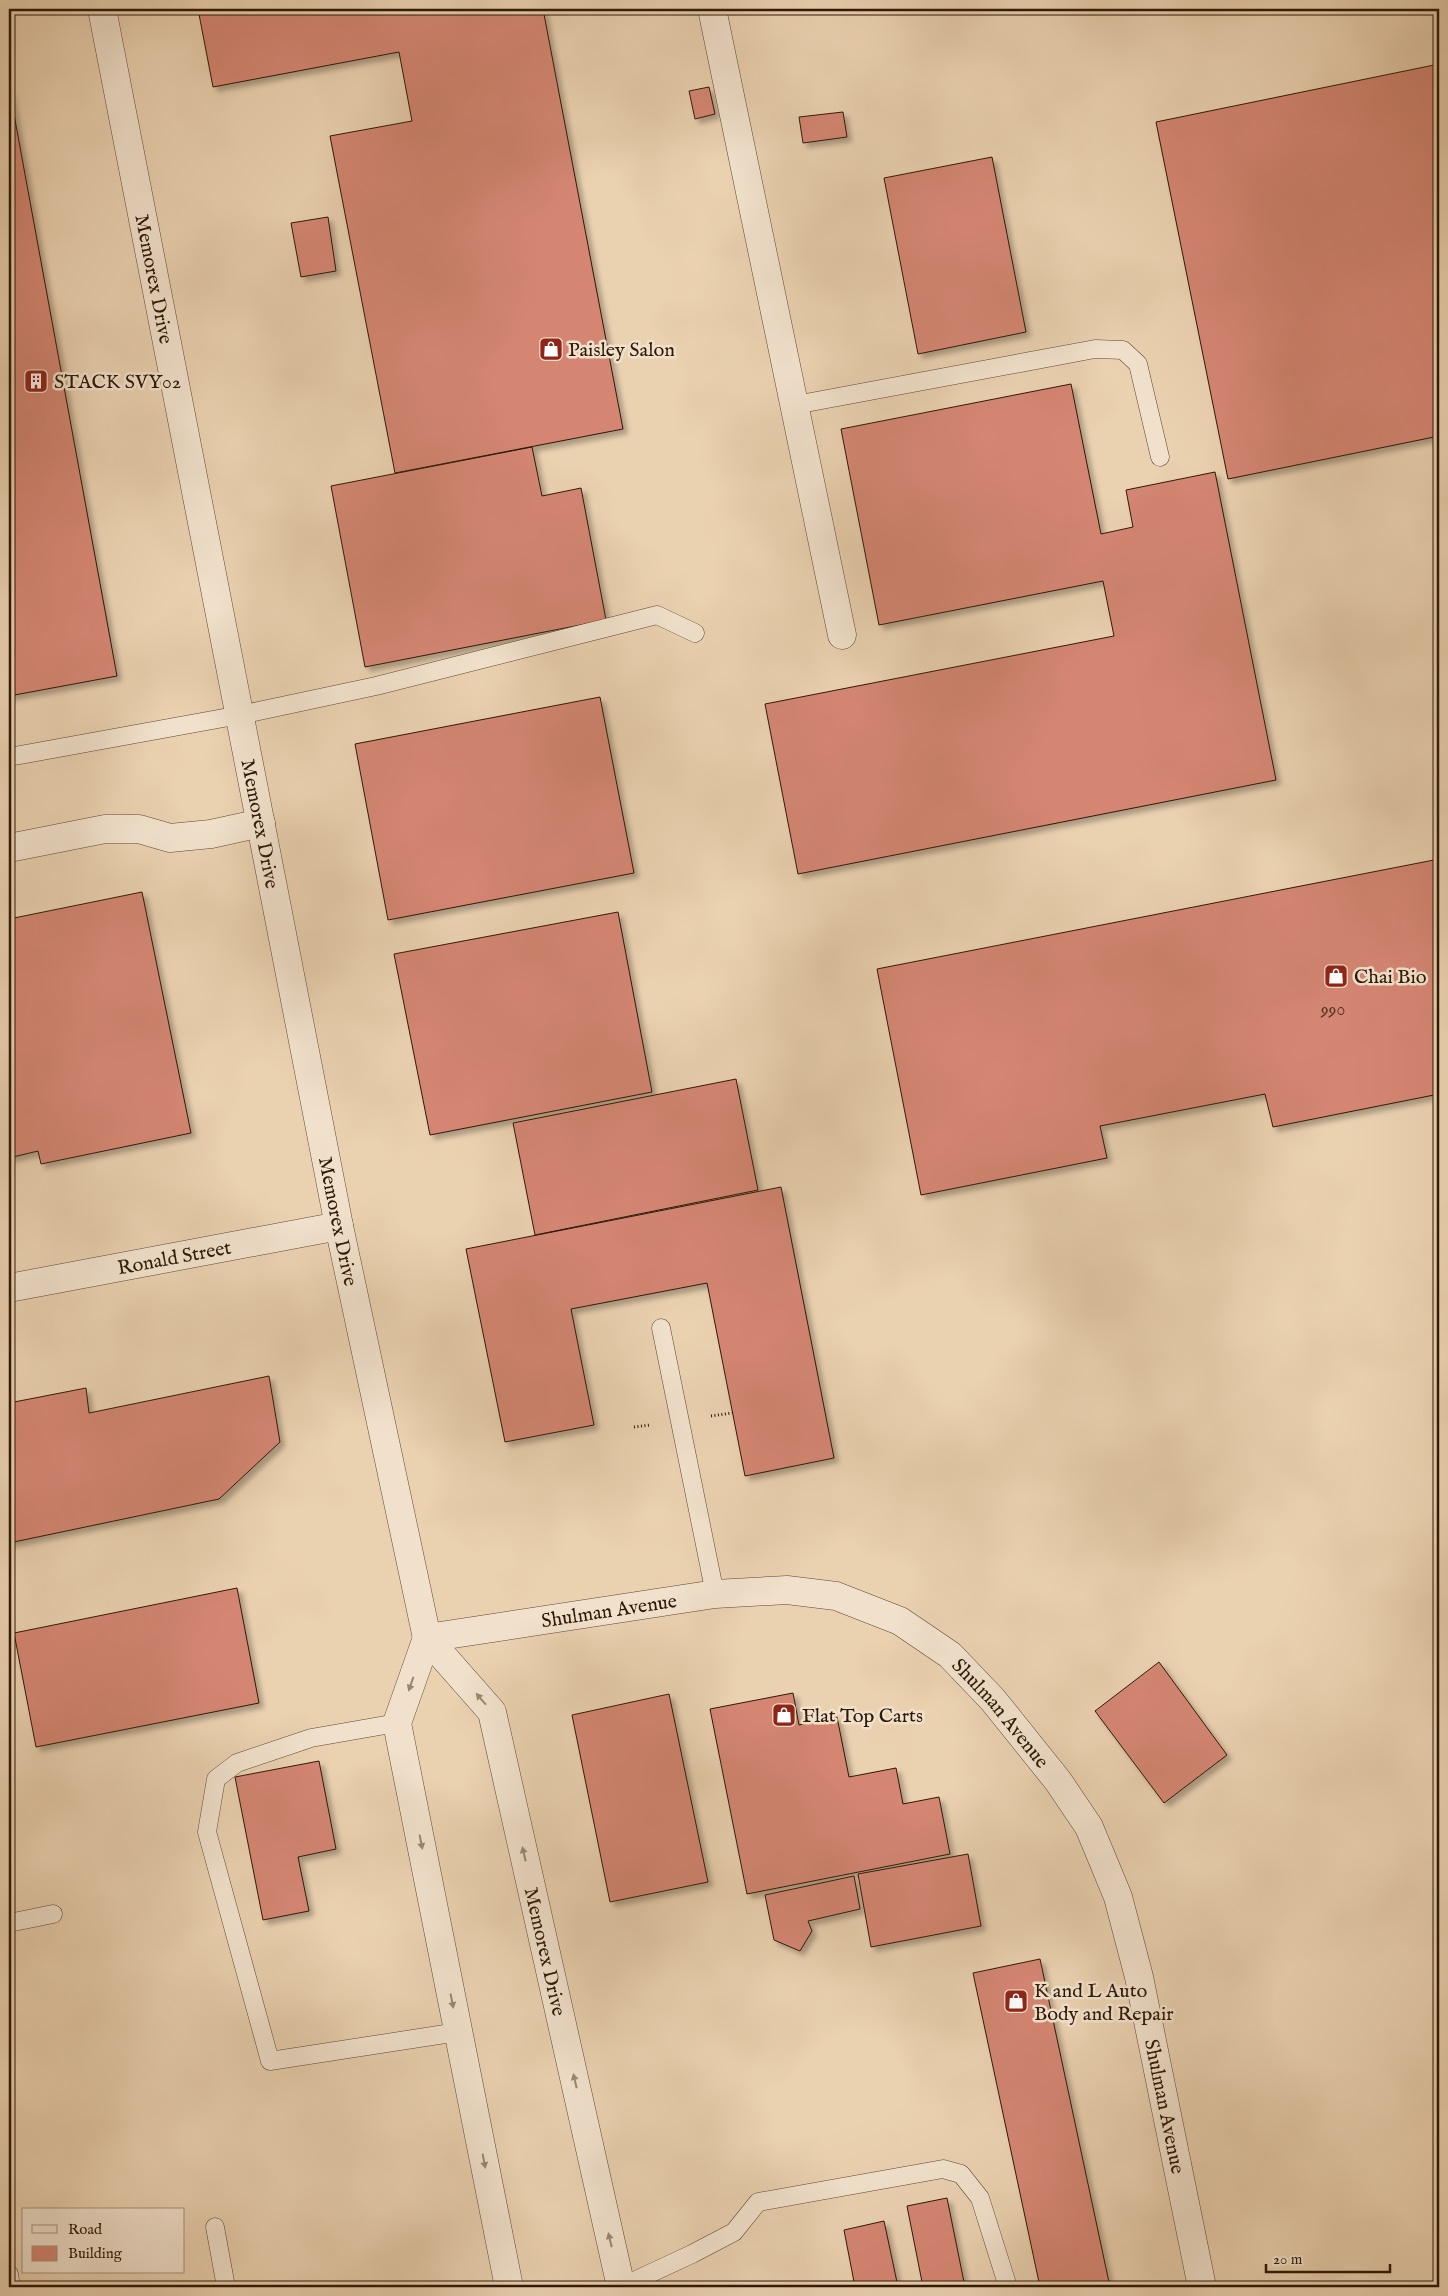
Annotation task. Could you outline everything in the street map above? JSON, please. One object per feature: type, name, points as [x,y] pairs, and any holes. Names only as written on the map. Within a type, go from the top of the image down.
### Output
[{"type":"street","name":"Memorex Drive","points":[[102,9],[339,1226],[427,1638],[492,1712],[620,2287]]},
{"type":"street","points":[[712,9],[842,635]]},
{"type":"street","points":[[9,848],[105,829],[139,829],[170,838],[211,834],[261,823]]},
{"type":"street","name":"Ronald Street","points":[[9,1288],[339,1226]]},
{"type":"street","name":"Shulman Avenue","points":[[427,1638],[715,1594],[787,1590],[836,1596],[900,1621],[950,1655],[993,1700],[1058,1781],[1089,1827],[1118,1897],[1139,1977],[1202,2287]]},
{"type":"street","points":[[427,1638],[397,1723],[509,2287]]},
{"type":"lane","points":[[795,405],[1096,349],[1123,350],[1138,364],[1160,457]]},
{"type":"lane","points":[[9,757],[240,715],[376,686],[657,615],[695,633]]},
{"type":"lane","points":[[661,1328],[715,1594]]},
{"type":"lane","points":[[397,1723],[311,1738],[237,1763],[216,1779],[207,1832],[270,2060],[458,2032]]},
{"type":"lane","points":[[9,1923],[53,1914]]},
{"type":"lane","points":[[620,2287],[692,2254],[734,2232],[758,2202],[943,2169],[961,2174],[980,2198],[1008,2287]]},
{"type":"lane","points":[[215,2226],[226,2287]]},
{"type":"lane","points":[[9,2274],[11,2287]]},
{"type":"building","points":[[198,9],[543,9],[623,429],[395,473],[330,136],[412,121],[399,52],[213,87]]},
{"type":"building","points":[[1439,64],[1439,436],[1228,479],[1156,122]]},
{"type":"building","name":"STACK SVY02","points":[[9,87],[117,676],[9,696]]},
{"type":"building","points":[[709,87],[715,114],[695,119],[689,91]]},
{"type":"building","points":[[843,112],[847,137],[803,143],[799,117]]},
{"type":"building","points":[[992,157],[1026,332],[918,354],[884,178]]},
{"type":"building","points":[[328,217],[336,271],[301,277],[291,223]]},
{"type":"building","points":[[1071,384],[1101,534],[1133,527],[1126,490],[1215,472],[1276,780],[798,874],[765,704],[1114,636],[1103,581],[879,625],[841,429]]},
{"type":"building","points":[[532,447],[542,496],[581,488],[606,620],[365,667],[331,486]]},
{"type":"building","points":[[600,697],[634,873],[388,920],[355,744]]},
{"type":"building","points":[[1439,859],[1439,1094],[1273,1127],[1265,1094],[1100,1126],[1107,1158],[921,1195],[877,969]]},
{"type":"building","points":[[142,892],[191,1133],[41,1164],[38,1151],[9,1158],[9,919]]},
{"type":"building","points":[[618,912],[652,1092],[430,1135],[394,954]]},
{"type":"building","points":[[736,1079],[758,1190],[535,1235],[513,1123]]},
{"type":"building","points":[[781,1187],[834,1458],[745,1476],[707,1283],[571,1309],[594,1425],[505,1442],[466,1249]]},
{"type":"building","points":[[269,1376],[280,1442],[219,1499],[9,1543],[9,1403],[86,1388],[89,1413]]},
{"type":"building","points":[[237,1588],[259,1703],[36,1747],[14,1633]]},
{"type":"building","points":[[1159,1662],[1227,1755],[1164,1803],[1095,1711]]},
{"type":"building","points":[[793,1693],[799,1725],[837,1717],[849,1777],[896,1768],[903,1804],[939,1797],[950,1854],[747,1894],[710,1709]]},
{"type":"building","points":[[669,1694],[708,1882],[610,1902],[572,1715]]},
{"type":"building","points":[[319,1761],[336,1849],[298,1857],[309,1911],[263,1920],[235,1777]]},
{"type":"building","points":[[968,1854],[981,1926],[871,1947],[858,1874]]},
{"type":"building","points":[[854,1876],[860,1909],[808,1921],[812,1931],[800,1951],[774,1940],[765,1895]]},
{"type":"building","points":[[1040,1959],[1110,2287],[1040,2287],[973,1973]]},
{"type":"building","points":[[947,2198],[965,2287],[923,2287],[907,2206]]},
{"type":"building","points":[[884,2221],[898,2287],[855,2287],[844,2230]]},
{"type":"place","name":"Paisley Salon","points":[[551,349]]},
{"type":"place","name":"STACK SVY02","points":[[36,381]]},
{"type":"place","name":"Chai Bio","points":[[1336,976]]},
{"type":"place","name":"Flat Top Carts","points":[[784,1715]]},
{"type":"place","name":"K and L Auto Body and Repair","points":[[1016,2001]]}]
